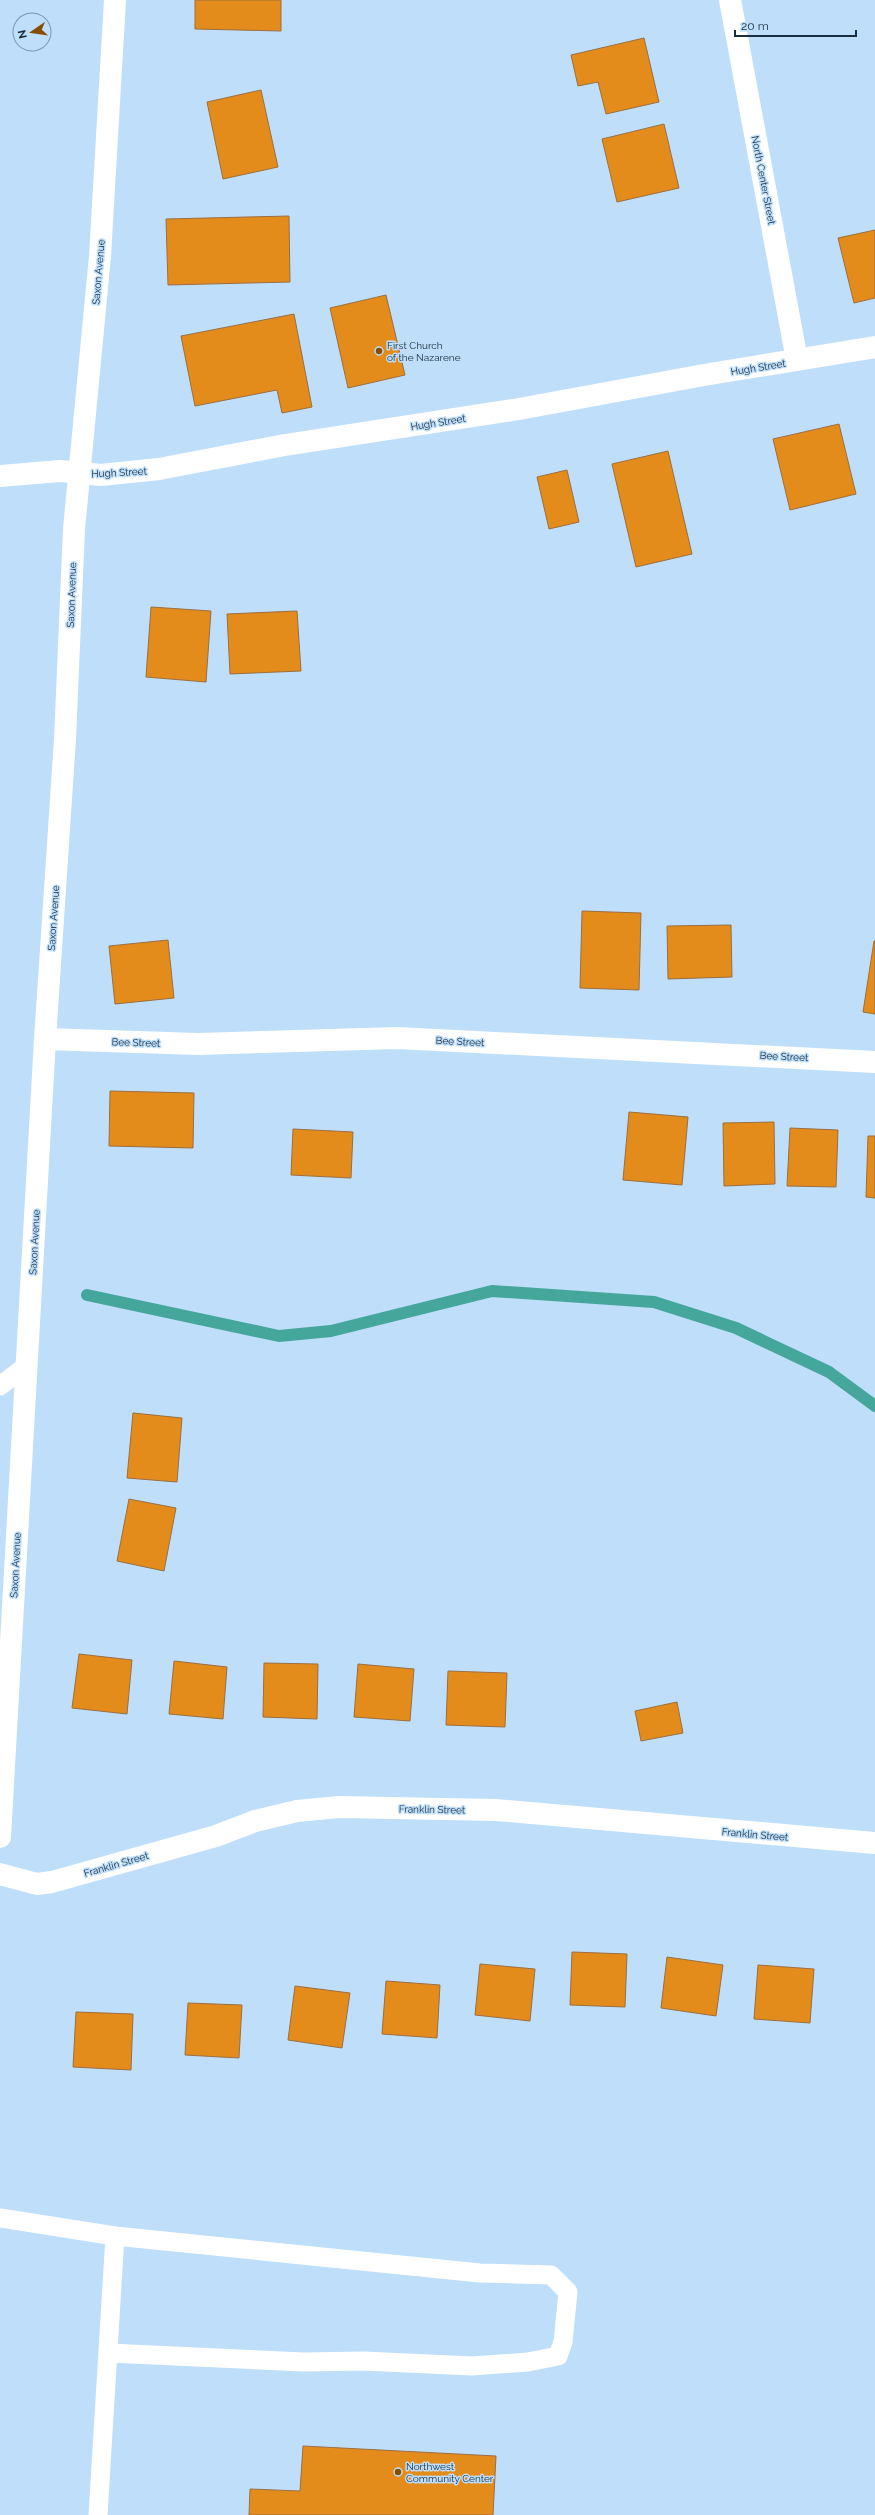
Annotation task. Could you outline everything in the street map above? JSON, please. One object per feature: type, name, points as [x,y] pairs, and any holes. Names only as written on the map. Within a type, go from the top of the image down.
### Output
[{"type":"street","name":"Saxon Avenue","points":[[0,1837],[4,1685],[26,1366],[45,1038],[65,739],[74,529],[100,256],[115,0]]},
{"type":"street","name":"North Center Street","points":[[730,0],[797,360]]},
{"type":"street","name":"Hugh Street","points":[[0,476],[60,471],[100,475],[159,469],[285,445],[519,409],[875,347]]},
{"type":"street","name":"Bee Street","points":[[45,1038],[198,1044],[397,1038],[875,1062]]},
{"type":"street","name":"Franklin Street","points":[[0,1874],[37,1884],[52,1882],[216,1836],[256,1821],[297,1811],[339,1807],[496,1810],[875,1843]]},
{"type":"lane","points":[[0,1386],[26,1366]]},
{"type":"lane","points":[[0,2218],[115,2236],[480,2273],[551,2275],[568,2292],[563,2342],[558,2356],[528,2362],[472,2366],[364,2361],[303,2362],[109,2353]]},
{"type":"lane","points":[[98,2515],[115,2236]]},
{"type":"building","points":[[195,0],[281,0],[281,31],[195,29]]},
{"type":"building","points":[[644,38],[659,102],[606,114],[598,82],[578,86],[571,55]]},
{"type":"building","points":[[261,90],[278,167],[223,179],[207,102]]},
{"type":"building","points":[[664,124],[679,188],[617,202],[602,139]]},
{"type":"building","points":[[289,216],[290,282],[168,285],[166,219]]},
{"type":"building","points":[[875,230],[875,298],[854,303],[838,238]]},
{"type":"building","points":[[386,295],[405,375],[348,388],[330,308]]},
{"type":"building","points":[[294,314],[312,407],[282,413],[277,390],[195,406],[181,336]]},
{"type":"building","points":[[839,424],[856,494],[790,510],[773,439]]},
{"type":"building","points":[[668,451],[692,554],[636,567],[612,464]]},
{"type":"building","points":[[567,470],[579,522],[549,529],[537,477]]},
{"type":"building","points":[[151,607],[211,611],[206,682],[146,677]]},
{"type":"building","points":[[297,611],[301,671],[230,674],[227,614]]},
{"type":"building","points":[[582,911],[641,913],[639,990],[580,988]]},
{"type":"building","points":[[731,925],[732,977],[668,979],[667,926]]},
{"type":"building","points":[[168,940],[174,998],[115,1004],[109,946]]},
{"type":"building","points":[[875,941],[875,1014],[863,1012]]},
{"type":"building","points":[[110,1091],[194,1093],[193,1148],[109,1146]]},
{"type":"building","points":[[629,1112],[688,1117],[682,1185],[623,1180]]},
{"type":"building","points":[[774,1122],[775,1184],[724,1186],[723,1123]]},
{"type":"building","points":[[790,1128],[838,1130],[836,1187],[787,1186]]},
{"type":"building","points":[[293,1129],[353,1132],[351,1178],[291,1175]]},
{"type":"building","points":[[868,1136],[875,1136],[875,1198],[866,1197]]},
{"type":"building","points":[[133,1413],[182,1418],[177,1482],[127,1478]]},
{"type":"building","points":[[129,1499],[176,1508],[164,1571],[117,1561]]},
{"type":"building","points":[[79,1654],[132,1660],[127,1714],[72,1708]]},
{"type":"building","points":[[174,1661],[227,1667],[223,1719],[169,1714]]},
{"type":"building","points":[[264,1663],[318,1664],[317,1719],[263,1717]]},
{"type":"building","points":[[358,1664],[414,1669],[410,1721],[354,1717]]},
{"type":"building","points":[[448,1671],[507,1673],[505,1727],[446,1725]]},
{"type":"building","points":[[677,1702],[683,1733],[641,1741],[635,1711]]},
{"type":"building","points":[[572,1952],[627,1954],[625,2007],[570,2005]]},
{"type":"building","points":[[667,1957],[723,1965],[716,2016],[661,2008]]},
{"type":"building","points":[[480,1964],[535,1969],[530,2021],[475,2015]]},
{"type":"building","points":[[758,1965],[814,1969],[810,2023],[754,2019]]},
{"type":"building","points":[[386,1981],[440,1985],[437,2038],[382,2034]]},
{"type":"building","points":[[295,1986],[350,1993],[342,2048],[288,2040]]},
{"type":"building","points":[[188,2003],[242,2005],[239,2058],[185,2055]]},
{"type":"building","points":[[76,2012],[133,2014],[131,2070],[73,2067]]},
{"type":"building","name":"Northwest Community Center","points":[[303,2446],[496,2456],[493,2515],[249,2515],[250,2489],[300,2491]]},
{"type":"waterway","points":[[87,1295],[279,1336],[331,1331],[492,1291],[654,1302],[736,1328],[829,1372],[875,1406]]},
{"type":"place","name":"First Church of the Nazarene","points":[[379,351]]},
{"type":"place","name":"Northwest Community Center","points":[[398,2472]]}]
